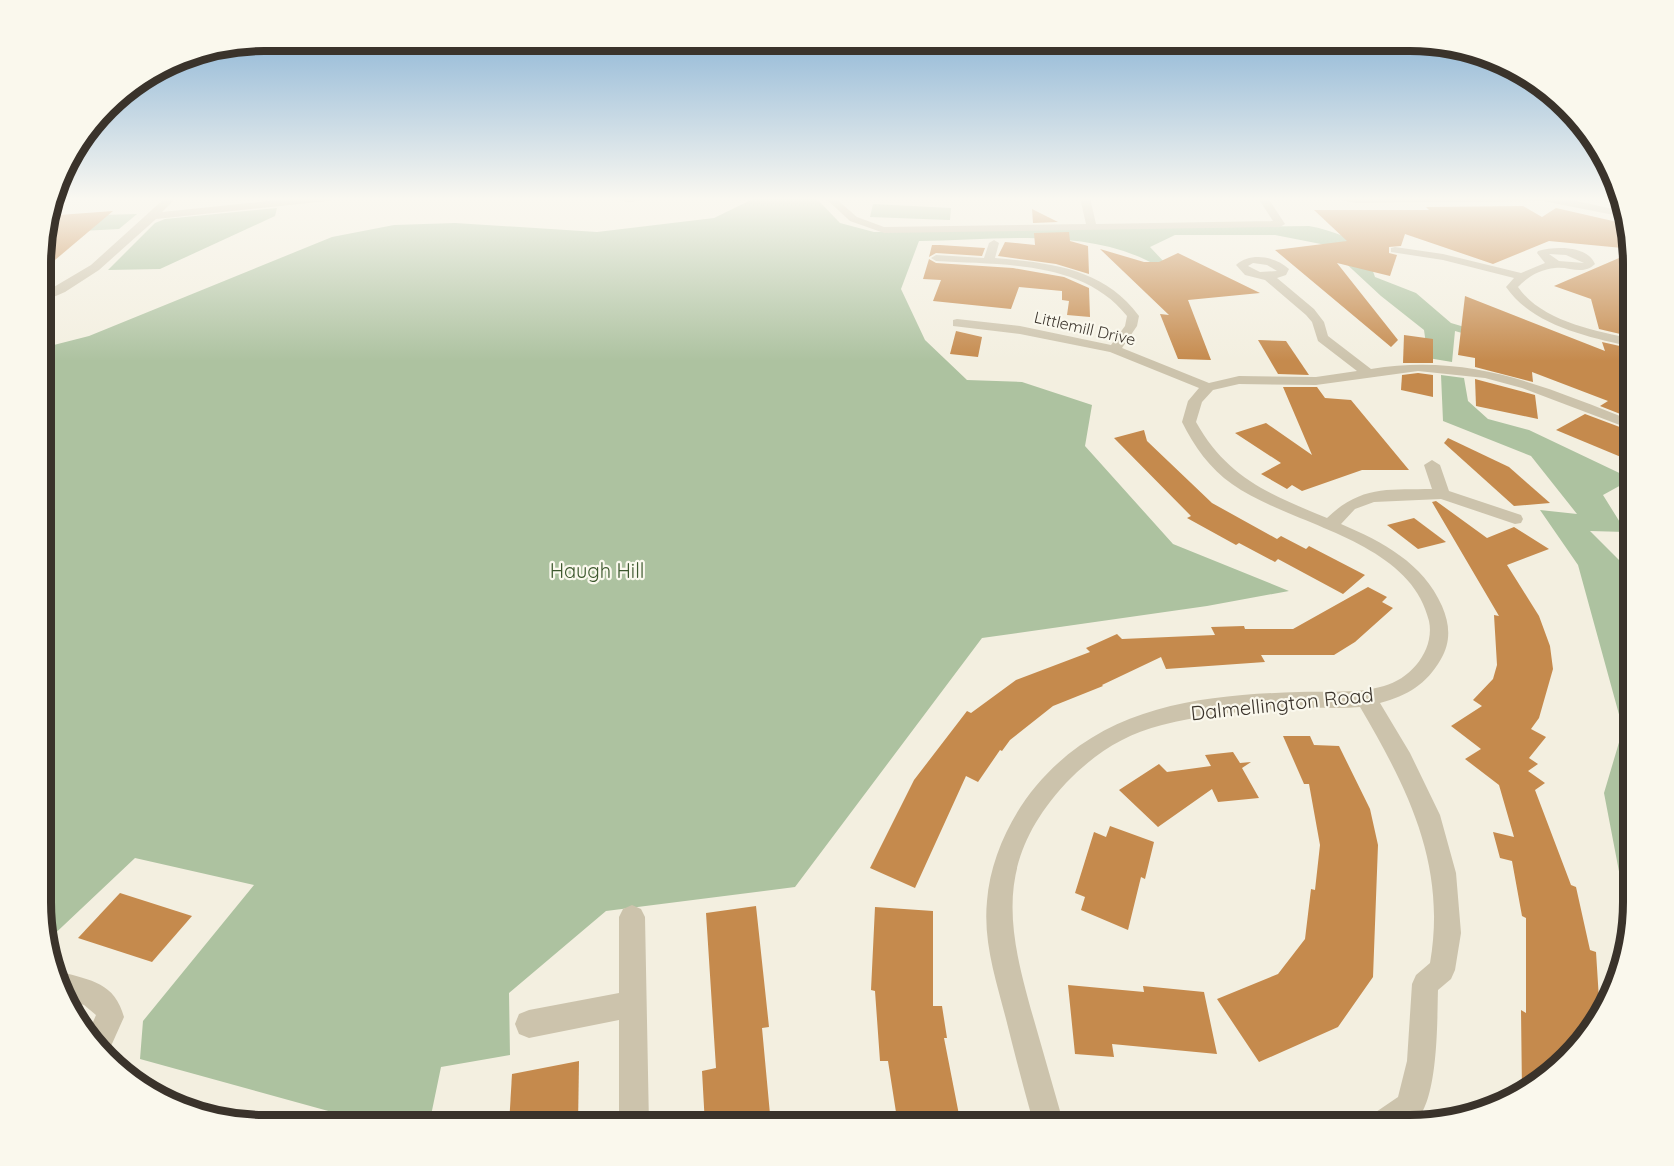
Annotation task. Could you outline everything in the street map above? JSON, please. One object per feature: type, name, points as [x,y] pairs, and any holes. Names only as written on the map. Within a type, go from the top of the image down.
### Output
[{"type":"street","points":[[51,295],[66,289],[91,272],[113,252]]},
{"type":"street","points":[[988,262],[991,252]]},
{"type":"street","points":[[1412,252],[1443,257],[1520,276],[1557,264]]},
{"type":"street","points":[[1435,267],[1443,257]]},
{"type":"street","points":[[936,258],[1044,267],[1104,285],[1125,302],[1133,315],[1131,326],[1114,349]]},
{"type":"street","points":[[1268,276],[1310,312],[1318,322],[1323,338],[1328,343],[1369,373]]},
{"type":"street","points":[[1520,276],[1512,287],[1515,294],[1537,311],[1569,324],[1623,340]]},
{"type":"street","name":"Littlemill Drive","points":[[1020,330],[1025,317]]},
{"type":"street","name":"Littlemill Drive","points":[[957,323],[1020,330],[1114,349],[1208,387]]},
{"type":"street","points":[[1208,387],[1239,380],[1316,381],[1418,367],[1485,374],[1527,385],[1623,422]]},
{"type":"street","name":"Dalmellington Road","points":[[1046,1115],[1001,954],[999,901],[1006,863],[1018,830],[1042,794],[1070,765],[1119,731],[1160,718],[1207,709],[1292,700],[1365,698],[1407,686],[1429,663],[1438,640],[1438,620],[1427,595],[1413,576],[1396,560],[1376,546],[1272,501],[1240,483],[1221,468],[1196,436],[1189,422],[1195,401],[1208,387]]},
{"type":"street","points":[[1432,465],[1442,494]]},
{"type":"street","points":[[1329,526],[1349,506],[1371,497],[1442,494],[1515,519]]},
{"type":"street","points":[[1365,698],[1402,759],[1428,815],[1444,873],[1449,933],[1442,970],[1425,984],[1421,1061],[1412,1106],[1399,1115]]},
{"type":"street","points":[[632,917],[634,1115]]},
{"type":"street","points":[[69,988],[100,998],[106,1003],[110,1017],[101,1039]]},
{"type":"street","points":[[529,1024],[631,1004]]},
{"type":"green space","points":[[126,252],[196,252],[160,269],[108,270]]},
{"type":"green space","name":"Haugh Hill","points":[[294,252],[915,252],[901,289],[925,340],[967,380],[1022,382],[1092,405],[1085,446],[1173,544],[1289,591],[1207,606],[982,638],[795,887],[606,911],[509,993],[510,1055],[441,1067],[431,1115],[343,1115],[140,1059],[143,1021],[254,885],[135,858],[54,935],[51,916],[51,346],[89,336]]},
{"type":"green space","name":"Haugh Hill","points":[[1126,252],[1155,252],[1182,281],[1176,282],[1146,260]]},
{"type":"green space","name":"Haugh Hill","points":[[1334,252],[1375,252],[1370,263],[1375,277],[1416,293],[1451,323],[1623,374],[1623,378],[1455,331],[1452,362],[1428,358],[1424,330],[1381,296]]},
{"type":"green space","points":[[1441,375],[1464,378],[1468,401],[1488,419],[1529,430],[1623,475],[1623,484],[1603,495],[1623,527],[1623,532],[1590,531],[1623,564],[1623,729],[1578,565],[1540,510],[1577,514],[1531,456],[1443,421]]},
{"type":"green space","points":[[1623,729],[1623,892],[1604,793]]},
{"type":"building","points":[[51,252],[64,252],[51,263]]},
{"type":"building","points":[[930,252],[983,252],[982,256],[936,253],[929,257]]},
{"type":"building","points":[[1000,252],[1088,252],[1089,274],[1056,264],[998,256]]},
{"type":"building","points":[[1104,252],[1112,252],[1144,262],[1159,262],[1178,253],[1260,293],[1188,300],[1211,360],[1178,359],[1160,314],[1169,315]]},
{"type":"building","points":[[1278,252],[1389,252],[1397,255],[1390,276],[1337,263],[1398,340],[1391,347]]},
{"type":"building","points":[[1459,252],[1521,252],[1493,264]]},
{"type":"building","points":[[1623,256],[1623,335],[1599,329],[1591,299],[1554,286]]},
{"type":"building","points":[[929,259],[936,263],[1013,268],[1064,277],[1089,288],[1090,317],[1067,315],[1069,301],[1062,300],[1062,291],[1019,287],[1011,309],[933,301],[941,280],[923,279]]},
{"type":"building","points":[[1465,296],[1605,351],[1602,342],[1623,347],[1623,415],[1600,406],[1608,401],[1532,372],[1533,382],[1475,367],[1475,358],[1458,355]]},
{"type":"building","points":[[956,331],[982,337],[978,357],[950,354]]},
{"type":"building","points":[[1404,335],[1433,339],[1433,363],[1403,363]]},
{"type":"building","points":[[1258,340],[1286,341],[1309,375],[1278,374]]},
{"type":"building","points":[[1418,373],[1433,375],[1433,397],[1401,390],[1402,375]]},
{"type":"building","points":[[1475,379],[1535,395],[1538,419],[1476,406]]},
{"type":"building","points":[[1283,387],[1317,387],[1325,398],[1351,400],[1409,470],[1362,470],[1302,491],[1292,485],[1287,489],[1261,474],[1281,463],[1235,433],[1266,423],[1312,455]]},
{"type":"building","points":[[1585,414],[1623,428],[1623,458],[1556,430]]},
{"type":"building","points":[[1144,430],[1147,441],[1212,503],[1277,539],[1281,536],[1306,549],[1309,546],[1365,575],[1343,594],[1278,559],[1275,562],[1239,543],[1236,545],[1187,518],[1191,516],[1114,438]]},
{"type":"building","points":[[1448,438],[1509,467],[1550,503],[1514,506],[1444,443]]},
{"type":"building","points":[[1436,501],[1487,538],[1514,527],[1549,549],[1507,565],[1539,616],[1550,646],[1553,669],[1539,718],[1531,729],[1546,737],[1529,758],[1538,764],[1528,771],[1545,783],[1535,790],[1571,885],[1576,887],[1590,950],[1596,952],[1599,1000],[1579,1032],[1561,1053],[1522,1083],[1521,1010],[1526,1013],[1526,918],[1522,916],[1512,861],[1500,858],[1493,832],[1514,837],[1499,785],[1465,759],[1481,749],[1451,726],[1482,706],[1473,700],[1493,679],[1497,665],[1494,615],[1499,616],[1432,502]]},
{"type":"building","points":[[1414,518],[1446,542],[1418,549],[1387,525]]},
{"type":"building","points":[[1368,587],[1387,597],[1382,602],[1393,608],[1355,642],[1334,655],[1261,655],[1265,662],[1166,669],[1161,657],[1103,686],[1053,706],[1010,740],[1002,751],[1000,750],[978,782],[966,776],[915,888],[870,868],[914,780],[967,711],[971,713],[1016,680],[1090,652],[1086,648],[1117,634],[1122,639],[1215,635],[1211,627],[1244,626],[1245,629],[1293,629]]},
{"type":"building","points":[[1283,736],[1310,736],[1314,745],[1339,746],[1370,809],[1378,845],[1373,977],[1338,1027],[1259,1062],[1217,999],[1278,974],[1305,939],[1311,889],[1315,890],[1320,845],[1309,784],[1304,784]]},
{"type":"building","points":[[1233,752],[1240,763],[1251,762],[1242,768],[1259,798],[1218,802],[1212,789],[1158,827],[1119,790],[1159,764],[1167,772],[1211,766],[1205,755]]},
{"type":"building","points":[[1110,826],[1154,842],[1145,879],[1141,877],[1128,930],[1081,910],[1085,897],[1075,893],[1094,832],[1106,837]]},
{"type":"building","points":[[120,893],[192,916],[152,962],[78,938]]},
{"type":"building","points":[[756,906],[769,1027],[762,1028],[770,1115],[704,1115],[702,1071],[716,1068],[706,913]]},
{"type":"building","points":[[875,907],[933,911],[933,1006],[942,1006],[947,1038],[944,1038],[959,1115],[896,1115],[888,1061],[880,1061],[875,991],[871,990]]},
{"type":"building","points":[[1068,985],[1144,992],[1143,986],[1204,992],[1217,1054],[1112,1044],[1114,1057],[1075,1054]]},
{"type":"building","points":[[579,1061],[578,1115],[510,1115],[512,1074]]}]
